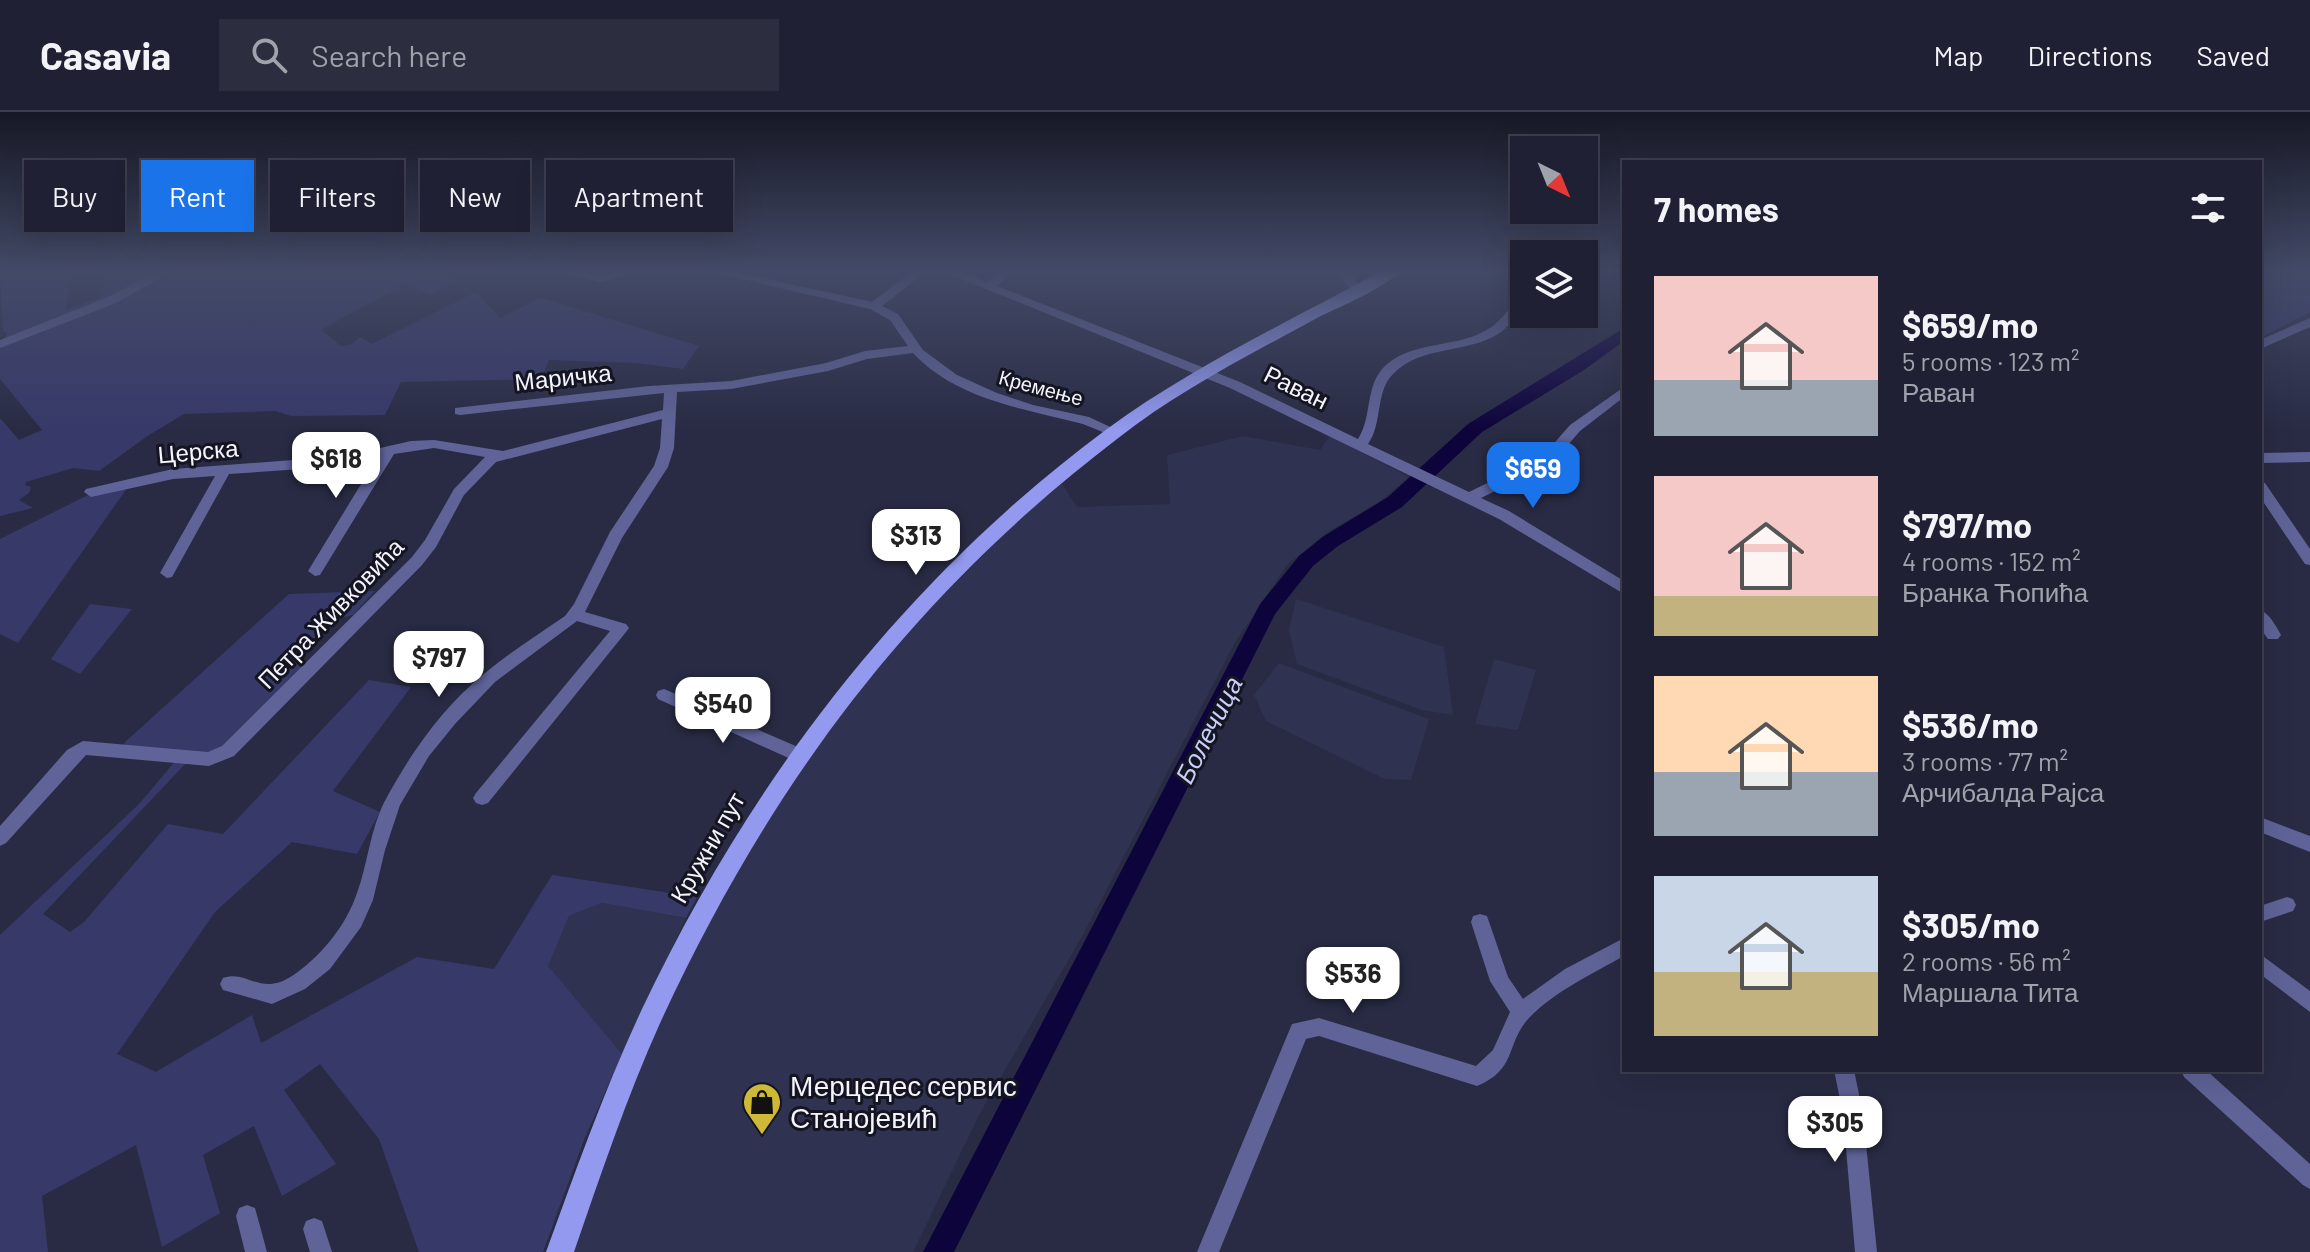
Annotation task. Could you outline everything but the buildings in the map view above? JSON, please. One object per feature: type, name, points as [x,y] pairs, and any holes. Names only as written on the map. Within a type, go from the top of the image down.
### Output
[{"type":"main road","name":"Кружни пут","points":[[560,1252],[605,1126],[662,992],[734,852],[799,755],[866,667],[944,578],[1029,499],[1114,432],[1302,322]]},
{"type":"street","points":[[0,344],[55,322]]},
{"type":"street","name":"Кремење","points":[[897,322],[914,349],[937,369],[984,393],[1031,409],[1090,422],[1114,432]]},
{"type":"street","name":"Раван","points":[[1078,322],[1209,374],[1470,498],[1552,543],[1618,585]]},
{"type":"street","points":[[1360,445],[1369,435],[1379,381],[1394,365],[1414,353],[1489,334],[1501,322]]},
{"type":"street","points":[[2262,344],[2310,322]]},
{"type":"street","points":[[230,984],[272,995],[298,983],[323,963],[354,921],[364,900],[392,803],[423,751],[449,719],[501,668],[575,615],[615,536],[661,467],[667,448],[671,389],[731,385],[789,376],[865,355],[914,349]]},
{"type":"street","name":"Маричка","points":[[460,411],[671,389]]},
{"type":"street","points":[[1470,498],[1548,459],[1575,428],[1622,393]]},
{"type":"street","name":"Петра Живковића","points":[[0,838],[73,755],[83,748],[209,759],[228,751],[417,561],[431,543],[459,492],[478,471],[499,455],[669,413]]},
{"type":"street","name":"Церска","points":[[91,492],[173,474],[345,461],[399,446],[434,444],[499,455]]},
{"type":"street","name":"Петра Живковића","points":[[315,571],[389,450]]},
{"type":"street","points":[[2262,458],[2310,457]]},
{"type":"street","points":[[167,573],[224,471]]},
{"type":"street","points":[[2262,489],[2310,560]]},
{"type":"street","points":[[482,798],[621,628],[575,615]]},
{"type":"street","points":[[2262,619],[2273,635]]},
{"type":"street","points":[[664,695],[799,755]]},
{"type":"street","points":[[2262,825],[2310,844]]},
{"type":"street","points":[[2262,913],[2287,905]]},
{"type":"street","points":[[1480,922],[1500,981],[1521,1013]]},
{"type":"street","points":[[1208,1252],[1299,1031],[1319,1027],[1477,1076],[1487,1072],[1500,1058],[1521,1013],[1556,987],[1622,947]]},
{"type":"street","points":[[2262,965],[2310,1003]]},
{"type":"street","points":[[1844,1072],[1853,1114],[1866,1252]]},
{"type":"street","points":[[2193,1072],[2310,1178]]},
{"type":"street","points":[[247,1216],[256,1252]]},
{"type":"street","points":[[314,1229],[321,1252]]},
{"type":"shaded area","points":[[3,322],[50,322],[5,339],[7,333],[3,331]]},
{"type":"shaded area","points":[[53,322],[335,322],[321,330],[341,346],[352,344],[360,337],[372,344],[416,322],[621,322],[699,346],[683,369],[637,363],[549,360],[541,379],[401,382],[385,415],[291,416],[275,411],[184,414],[99,471],[73,468],[26,482],[25,485],[31,487],[29,493],[19,500],[33,508],[0,516],[0,418],[19,440],[42,430],[0,379],[0,346]]},
{"type":"shaded area","points":[[2262,322],[2290,322],[2262,337]]},
{"type":"shaded area","points":[[1243,436],[1320,450],[1330,436],[1409,477],[1379,502],[1326,533],[1287,565],[1234,644],[1085,931],[980,1113],[913,1252],[569,1252],[638,1060],[717,895],[778,793],[926,604],[1057,476],[1077,507],[1170,504],[1167,455]]},
{"type":"shaded area","points":[[130,484],[18,643],[0,634],[0,539],[90,494]]},
{"type":"shaded area","points":[[375,591],[353,615],[337,619],[299,655],[299,663],[307,665],[232,745],[202,755],[123,747],[289,594]]},
{"type":"shaded area","points":[[1296,599],[1444,647],[1453,715],[1422,710],[1297,664],[1289,630]]},
{"type":"shaded area","points":[[90,604],[132,609],[80,674],[51,659]]},
{"type":"shaded area","points":[[1494,659],[1536,670],[1518,730],[1475,724]]},
{"type":"shaded area","points":[[1279,663],[1429,719],[1411,780],[1385,779],[1266,721],[1254,695]]},
{"type":"shaded area","points":[[369,680],[411,687],[333,791],[380,812],[357,854],[292,842],[215,912],[117,1054],[156,1072],[252,1015],[261,1043],[417,957],[494,969],[552,875],[697,897],[686,918],[602,903],[569,916],[548,966],[622,1054],[584,1140],[543,1252],[419,1252],[379,1139],[320,1064],[284,1090],[336,1164],[282,1196],[254,1126],[203,1155],[220,1213],[162,1247],[136,1145],[42,1196],[48,1252],[0,1252],[0,935],[139,804],[177,759],[189,760],[43,914],[70,932],[84,922],[168,824],[223,834]]},
{"type":"shaded area","points":[[602,903],[686,918],[622,1054],[547,966],[569,916]]},
{"type":"waterway","name":"Болечица","points":[[938,1252],[1267,610],[1306,561],[1331,541],[1395,502],[1475,428],[1578,366],[1622,334]]},
{"type":"place","name":"Мерцедес сервис Станојевић","points":[[762,1136]]}]
